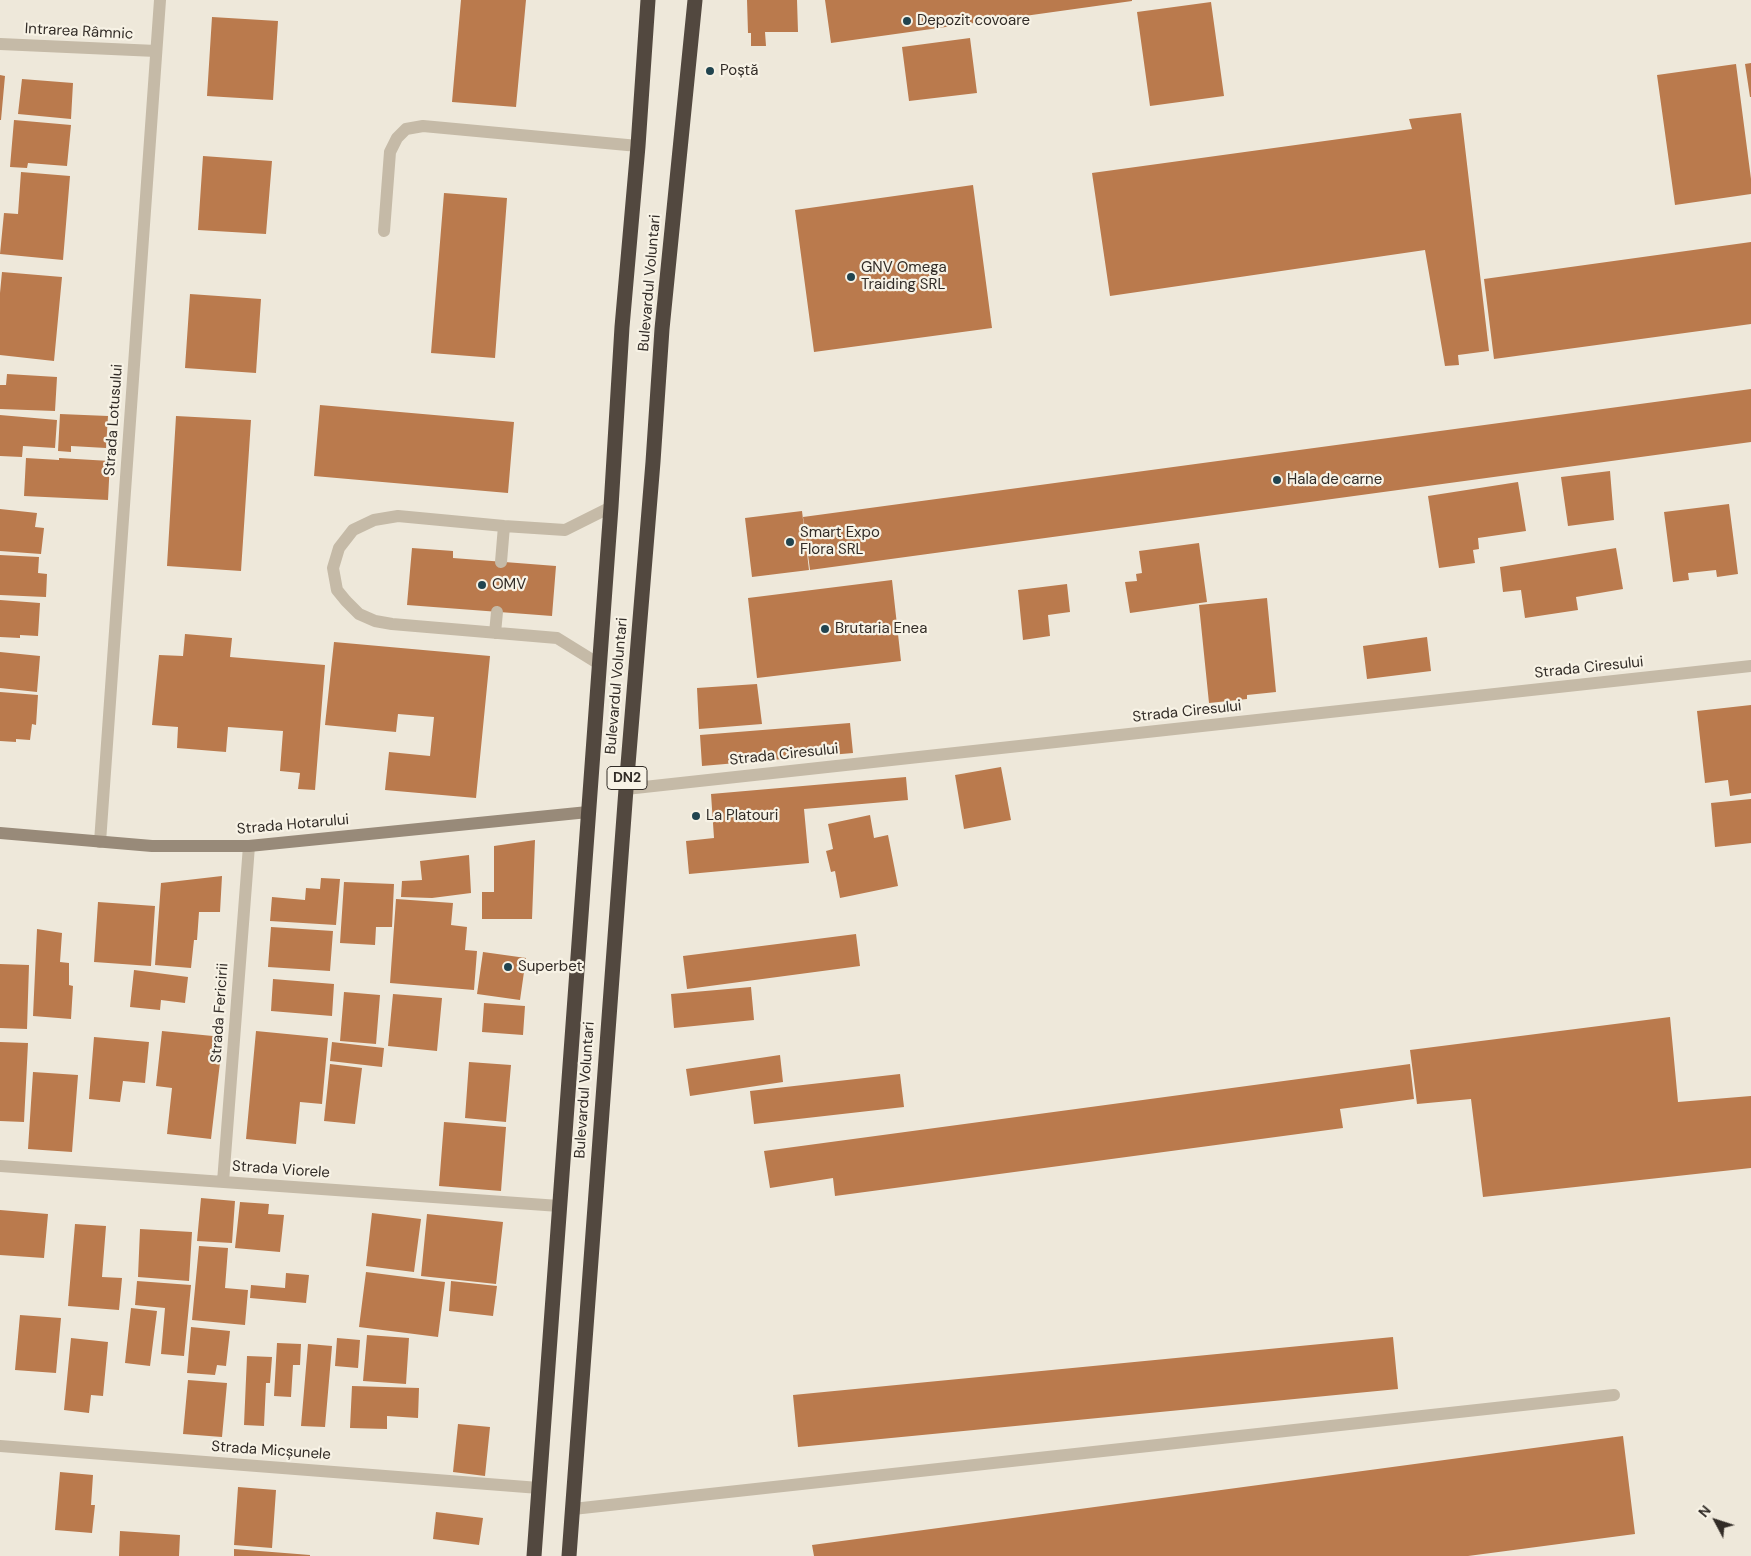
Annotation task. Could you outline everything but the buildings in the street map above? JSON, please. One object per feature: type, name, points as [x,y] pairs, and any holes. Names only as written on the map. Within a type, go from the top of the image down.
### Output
[{"type":"highway","name":"Bulevardul Voluntari","points":[[534,1556],[611,507],[622,327],[638,146],[648,0]]},
{"type":"highway","name":"Bulevardul Voluntari","points":[[569,1556],[662,329],[695,0]]},
{"type":"street","name":"Strada Lotusului","points":[[100,842],[160,0]]},
{"type":"street","name":"Intrarea Râmnic","points":[[0,44],[156,52]]},
{"type":"street","points":[[384,231],[390,152],[397,138],[406,129],[423,126],[638,146]]},
{"type":"street","points":[[599,664],[557,638],[375,621],[359,614],[337,590],[333,568],[339,548],[353,530],[374,520],[398,516],[565,530],[611,507]]},
{"type":"street","points":[[501,562],[504,526]]},
{"type":"street","points":[[495,633],[497,612]]},
{"type":"street","name":"Strada Ciresului","points":[[626,789],[1751,666]]},
{"type":"street","name":"Strada Hotarului","points":[[0,833],[152,846],[249,846],[588,812]]},
{"type":"street","name":"Strada Fericirii","points":[[223,1182],[249,846]]},
{"type":"street","name":"Strada Viorele","points":[[0,1166],[559,1206]]},
{"type":"street","points":[[573,1510],[1614,1395]]},
{"type":"street","name":"Strada Micșunele","points":[[0,1446],[539,1488]]},
{"type":"place","name":"Depozit covoare","points":[[907,21]]},
{"type":"place","name":"Poștă","points":[[710,71]]},
{"type":"place","name":"GNV Omega Traiding SRL","points":[[851,277]]},
{"type":"place","name":"Hala de carne","points":[[1277,480]]},
{"type":"place","name":"Smart Expo Flora SRL","points":[[790,542]]},
{"type":"place","name":"OMV","points":[[482,585]]},
{"type":"place","name":"Brutaria Enea","points":[[825,629]]},
{"type":"place","name":"La Platouri","points":[[696,816]]},
{"type":"place","name":"Superbet","points":[[508,967]]}]
